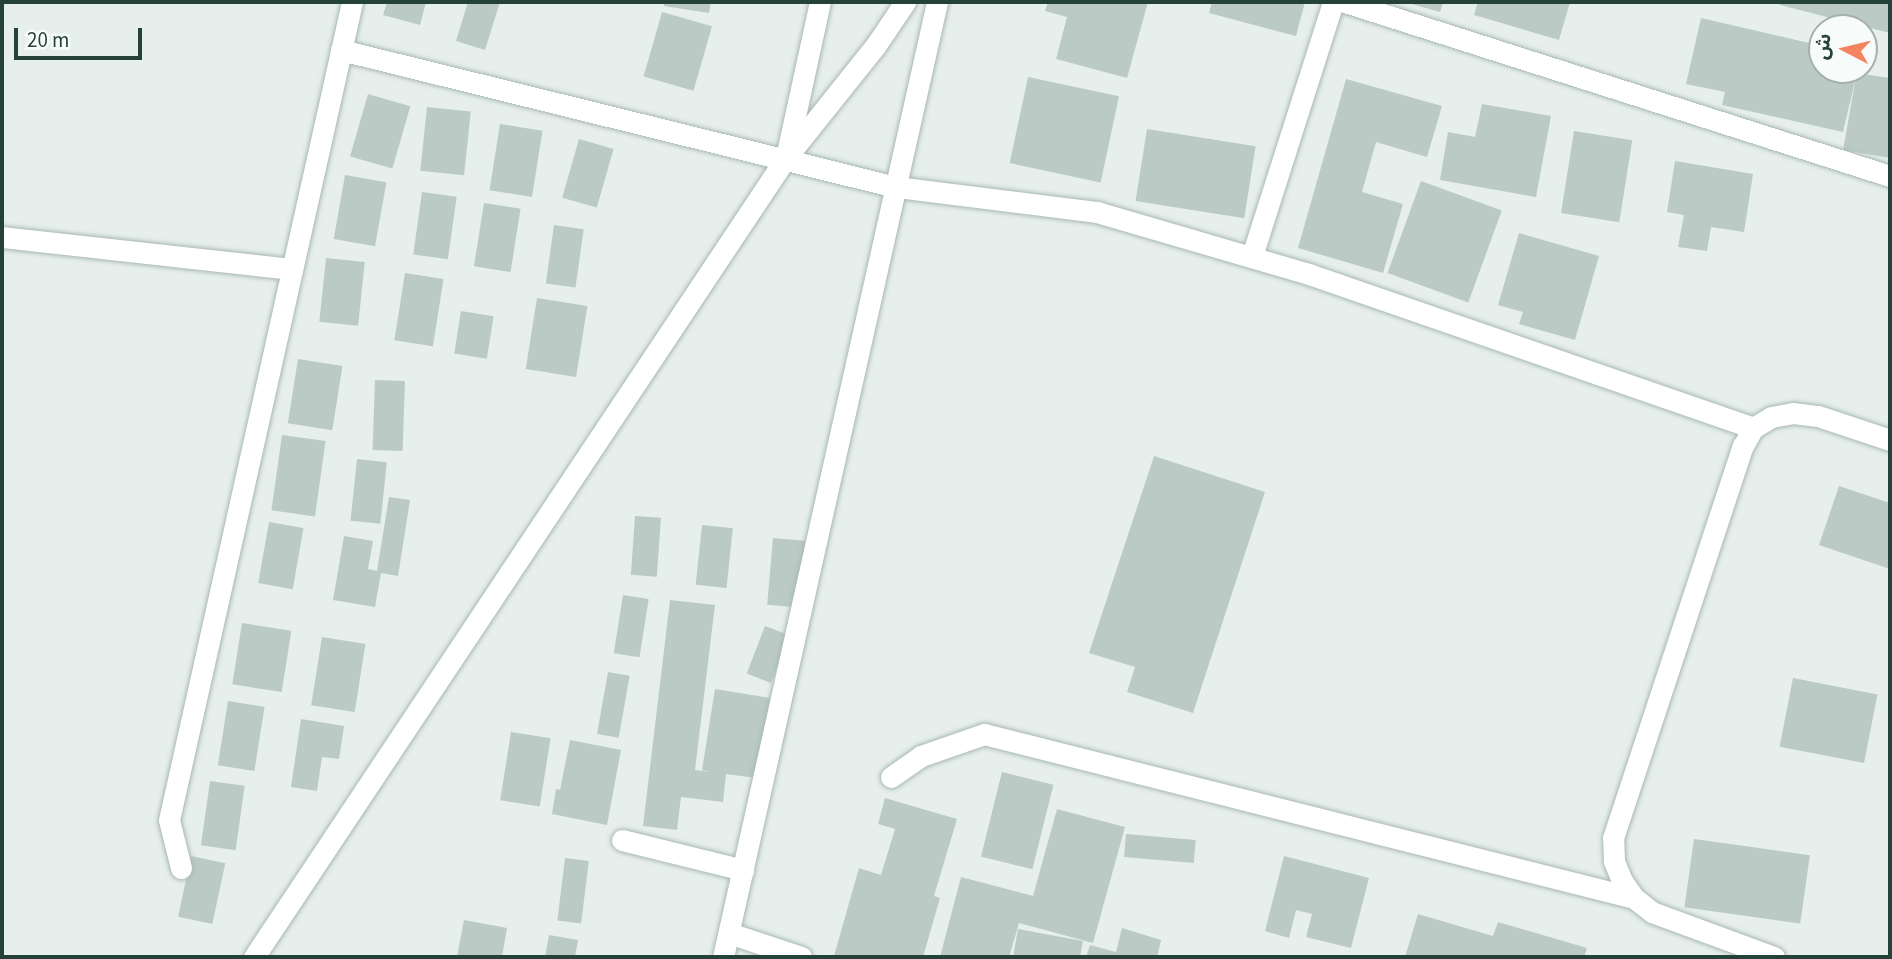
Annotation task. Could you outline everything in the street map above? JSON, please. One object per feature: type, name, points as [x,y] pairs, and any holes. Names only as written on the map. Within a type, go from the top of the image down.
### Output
[{"type":"street","points":[[181,868],[169,820],[352,2]]},
{"type":"street","points":[[785,159],[820,2]]},
{"type":"street","points":[[254,957],[785,159],[876,45],[905,2]]},
{"type":"street","points":[[723,957],[937,2]]},
{"type":"street","points":[[1252,256],[1332,2]]},
{"type":"street","points":[[1345,2],[1890,176]]},
{"type":"street","points":[[341,50],[895,187],[1097,212],[1252,256],[1753,428]]},
{"type":"street","points":[[2,237],[292,269]]},
{"type":"street","points":[[1774,957],[1721,948],[1652,912],[1634,898],[1622,881],[1614,861],[1613,838],[1743,446],[1753,428],[1771,417],[1793,413],[1818,416],[1890,440]]},
{"type":"street","points":[[891,777],[921,756],[984,734],[1634,898]]},
{"type":"street","points":[[622,840],[743,870]]},
{"type":"street","points":[[729,933],[801,957]]},
{"type":"building","points":[[387,2],[426,2],[420,25],[383,15]]},
{"type":"building","points":[[468,2],[500,2],[485,50],[456,41]]},
{"type":"building","points":[[664,2],[711,2],[709,13],[664,6]]},
{"type":"building","points":[[1048,2],[1148,2],[1127,78],[1056,59],[1067,17],[1045,11]]},
{"type":"building","points":[[1212,2],[1305,2],[1296,36],[1209,13]]},
{"type":"building","points":[[1405,2],[1443,2],[1440,12]]},
{"type":"building","points":[[1478,2],[1570,2],[1559,40],[1474,15]]},
{"type":"building","points":[[1781,2],[1890,2],[1890,33],[1878,30],[1878,14],[1815,14],[1780,5]]},
{"type":"building","points":[[662,12],[712,26],[694,91],[644,76]]},
{"type":"building","points":[[1701,18],[1808,43],[1808,84],[1854,84],[1843,132],[1722,105],[1725,92],[1686,84]]},
{"type":"building","points":[[1878,76],[1890,78],[1890,158],[1843,150],[1855,84],[1878,84]]},
{"type":"building","points":[[1028,77],[1119,96],[1101,182],[1010,163]]},
{"type":"building","points":[[1346,79],[1442,106],[1427,157],[1376,142],[1362,192],[1403,204],[1383,273],[1298,248]]},
{"type":"building","points":[[368,94],[410,106],[392,169],[350,156]]},
{"type":"building","points":[[1482,104],[1551,116],[1536,197],[1440,180],[1448,132],[1475,137]]},
{"type":"building","points":[[427,107],[471,112],[464,175],[420,171]]},
{"type":"building","points":[[500,124],[542,131],[532,197],[490,190]]},
{"type":"building","points":[[1147,129],[1256,146],[1244,218],[1136,201]]},
{"type":"building","points":[[1574,131],[1632,140],[1619,222],[1561,213]]},
{"type":"building","points":[[579,139],[614,149],[597,208],[562,198]]},
{"type":"building","points":[[1675,161],[1753,174],[1744,232],[1711,227],[1707,251],[1678,247],[1684,215],[1667,212]]},
{"type":"building","points":[[345,175],[386,182],[375,246],[334,239]]},
{"type":"building","points":[[1421,181],[1502,210],[1468,303],[1387,273]]},
{"type":"building","points":[[422,192],[457,197],[448,259],[413,254]]},
{"type":"building","points":[[484,203],[521,209],[511,272],[474,266]]},
{"type":"building","points":[[554,225],[584,229],[575,288],[546,283]]},
{"type":"building","points":[[1519,233],[1599,256],[1575,340],[1519,324],[1523,312],[1498,305]]},
{"type":"building","points":[[326,258],[365,262],[358,326],[319,322]]},
{"type":"building","points":[[405,273],[444,279],[433,346],[394,340]]},
{"type":"building","points":[[537,298],[587,306],[576,377],[526,369]]},
{"type":"building","points":[[461,311],[494,316],[487,359],[454,353]]},
{"type":"building","points":[[298,359],[342,366],[332,430],[288,423]]},
{"type":"building","points":[[375,380],[405,381],[403,451],[373,450]]},
{"type":"building","points":[[282,435],[326,441],[315,516],[271,510]]},
{"type":"building","points":[[1154,456],[1265,492],[1193,713],[1127,692],[1135,667],[1089,653]]},
{"type":"building","points":[[357,459],[387,462],[380,524],[351,521]]},
{"type":"building","points":[[1839,486],[1890,503],[1890,569],[1819,545]]},
{"type":"building","points":[[389,497],[410,500],[398,576],[381,573],[375,607],[333,600],[344,536],[373,541],[368,569],[377,571]]},
{"type":"building","points":[[635,516],[661,518],[657,577],[631,575]]},
{"type":"building","points":[[269,522],[303,528],[293,589],[258,583]]},
{"type":"building","points":[[702,525],[733,528],[727,588],[696,585]]},
{"type":"building","points":[[773,538],[805,541],[799,608],[767,605]]},
{"type":"building","points":[[623,595],[649,599],[639,657],[614,653]]},
{"type":"building","points":[[670,600],[715,605],[695,770],[711,772],[702,770],[715,689],[770,698],[756,778],[726,774],[723,802],[681,797],[677,830],[643,826]]},
{"type":"building","points":[[242,623],[291,631],[282,692],[232,684]]},
{"type":"building","points":[[765,626],[789,635],[771,683],[747,674]]},
{"type":"building","points":[[322,637],[365,644],[355,712],[311,705]]},
{"type":"building","points":[[608,672],[630,676],[619,738],[597,734]]},
{"type":"building","points":[[1793,678],[1877,694],[1864,763],[1780,747]]},
{"type":"building","points":[[228,701],[265,707],[254,771],[218,765]]},
{"type":"building","points":[[301,719],[344,726],[339,759],[322,757],[317,791],[291,787]]},
{"type":"building","points":[[511,732],[551,738],[540,806],[500,800]]},
{"type":"building","points":[[570,740],[621,750],[607,825],[552,814],[556,789],[560,790]]},
{"type":"building","points":[[1002,772],[1053,785],[1032,869],[981,856]]},
{"type":"building","points":[[210,781],[245,786],[236,850],[201,845]]},
{"type":"building","points":[[885,798],[957,819],[934,896],[940,898],[923,957],[834,956],[859,868],[881,875],[895,829],[878,824]]},
{"type":"building","points":[[1057,809],[1125,827],[1093,943],[1019,923],[1009,957],[940,957],[961,877],[1033,896]]},
{"type":"building","points":[[1126,834],[1196,840],[1194,863],[1124,857]]},
{"type":"building","points":[[1694,839],[1810,855],[1800,924],[1684,907]]},
{"type":"building","points":[[191,856],[225,863],[212,924],[178,917]]},
{"type":"building","points":[[1284,856],[1369,878],[1351,948],[1306,937],[1312,914],[1296,910],[1289,938],[1265,931]]},
{"type":"building","points":[[565,858],[589,861],[581,923],[557,921]]},
{"type":"building","points":[[1418,914],[1493,936],[1498,922],[1587,948],[1584,957],[1405,957]]},
{"type":"building","points":[[464,920],[507,928],[502,957],[457,957]]},
{"type":"building","points":[[1122,928],[1161,940],[1157,957],[1086,957],[1090,945],[1116,952]]},
{"type":"building","points":[[1018,929],[1083,941],[1080,957],[1013,957]]},
{"type":"building","points":[[549,935],[578,940],[575,957],[545,957]]}]
